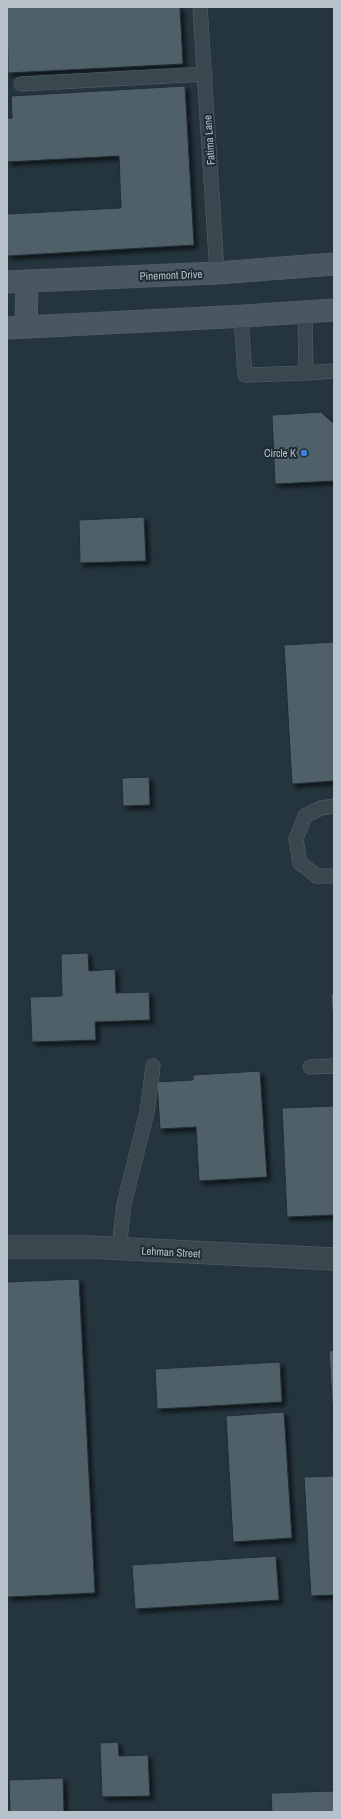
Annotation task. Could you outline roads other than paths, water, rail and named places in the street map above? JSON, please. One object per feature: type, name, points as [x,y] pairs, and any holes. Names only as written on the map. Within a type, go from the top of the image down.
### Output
[{"type":"main road","name":"Pinemont Drive","points":[[17,281],[217,273],[334,264]]},
{"type":"main road","points":[[17,281],[17,327],[241,317],[334,310]]},
{"type":"street","name":"Lehman Street","points":[[7,1247],[119,1249],[334,1259]]},
{"type":"lane","name":"Fatima Lane","points":[[200,7],[217,273]]},
{"type":"lane","points":[[21,84],[204,74]]},
{"type":"lane","points":[[305,312],[306,373]]},
{"type":"lane","points":[[241,317],[245,375],[334,371]]},
{"type":"lane","points":[[334,806],[321,808],[305,816],[296,839],[300,863],[317,876],[334,876]]},
{"type":"lane","points":[[119,1249],[124,1204],[147,1112],[153,1066]]},
{"type":"lane","points":[[310,1067],[334,1066]]},
{"type":"place","name":"Circle K","points":[[304,453]]}]
